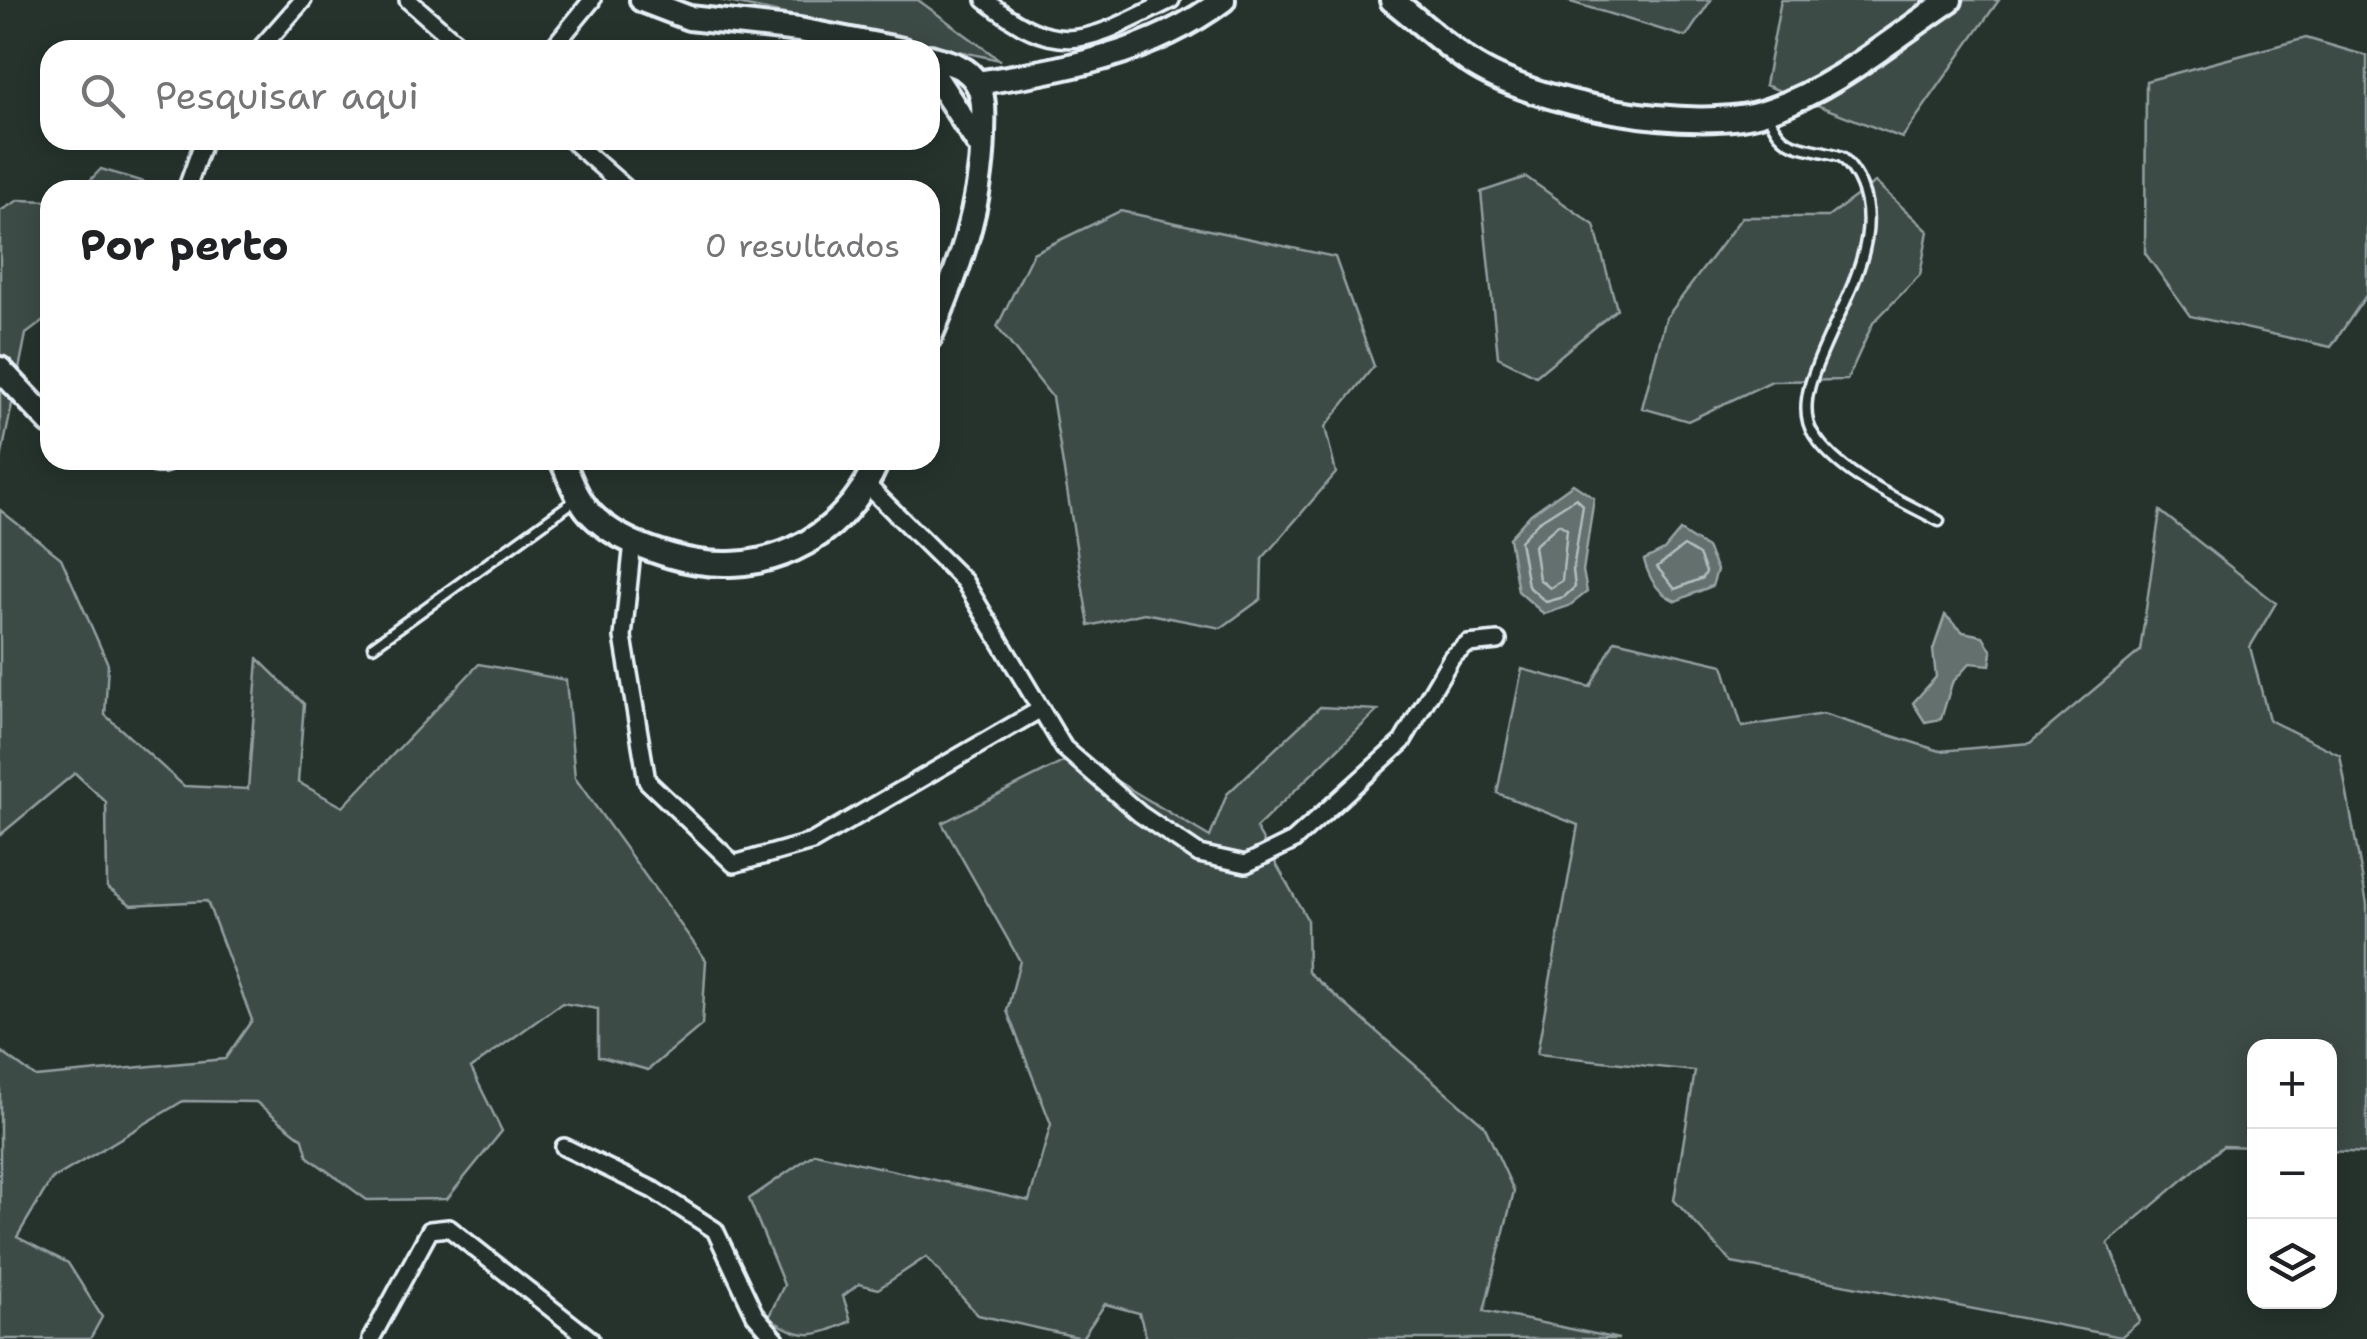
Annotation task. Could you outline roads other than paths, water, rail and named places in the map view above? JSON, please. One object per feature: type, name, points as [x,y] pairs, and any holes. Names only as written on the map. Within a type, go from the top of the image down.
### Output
[{"type":"street","points":[[268,40],[304,0]]},
{"type":"street","points":[[408,0],[454,40]]},
{"type":"street","points":[[559,40],[592,0]]},
{"type":"street","points":[[642,0],[689,18],[851,40]]},
{"type":"street","points":[[985,0],[1016,25],[1056,40],[1076,39],[1171,0]]},
{"type":"street","points":[[977,83],[1124,53],[1166,36],[1222,0]]},
{"type":"street","points":[[1392,0],[1422,10],[1472,64],[1570,99],[1671,120],[1722,121],[1767,111],[1831,81],[1950,0]]},
{"type":"street","points":[[940,61],[966,71],[977,83],[983,110],[975,213],[966,248],[940,312]]},
{"type":"street","points":[[940,85],[982,149]]},
{"type":"street","points":[[190,180],[200,150]]},
{"type":"street","points":[[582,150],[617,180]]},
{"type":"street","points":[[0,369],[40,411]]},
{"type":"street","points":[[566,470],[578,498],[595,518],[633,542],[701,565],[754,564],[797,552],[828,529],[867,485],[874,470]]},
{"type":"street","points":[[867,485],[964,581],[1064,748],[1140,814],[1199,854],[1246,864],[1293,841],[1402,742],[1452,657],[1468,644],[1498,641]]},
{"type":"street","points":[[633,542],[623,637],[647,781],[734,864],[812,842],[1041,708]]},
{"type":"street","points":[[564,1147],[653,1190],[715,1230],[755,1315],[776,1339]]},
{"type":"street","points":[[371,1339],[430,1230],[449,1228],[590,1339]]},
{"type":"lane","points":[[1767,111],[1775,132],[1788,145],[1842,157],[1860,180],[1866,212],[1864,250],[1807,390],[1805,418],[1831,457],[1939,521]]},
{"type":"lane","points":[[374,646],[578,498]]},
{"type":"water","points":[[1573,484],[1594,498],[1583,571],[1587,592],[1569,606],[1544,614],[1518,591],[1509,538],[1531,514]]},
{"type":"water","points":[[1680,531],[1707,548],[1717,570],[1712,586],[1676,601],[1655,584],[1644,560],[1664,550]]},
{"type":"water","points":[[1945,615],[1963,632],[1983,636],[1992,652],[1990,665],[1970,663],[1952,683],[1941,719],[1925,722],[1913,703],[1936,677],[1933,650]]}]
